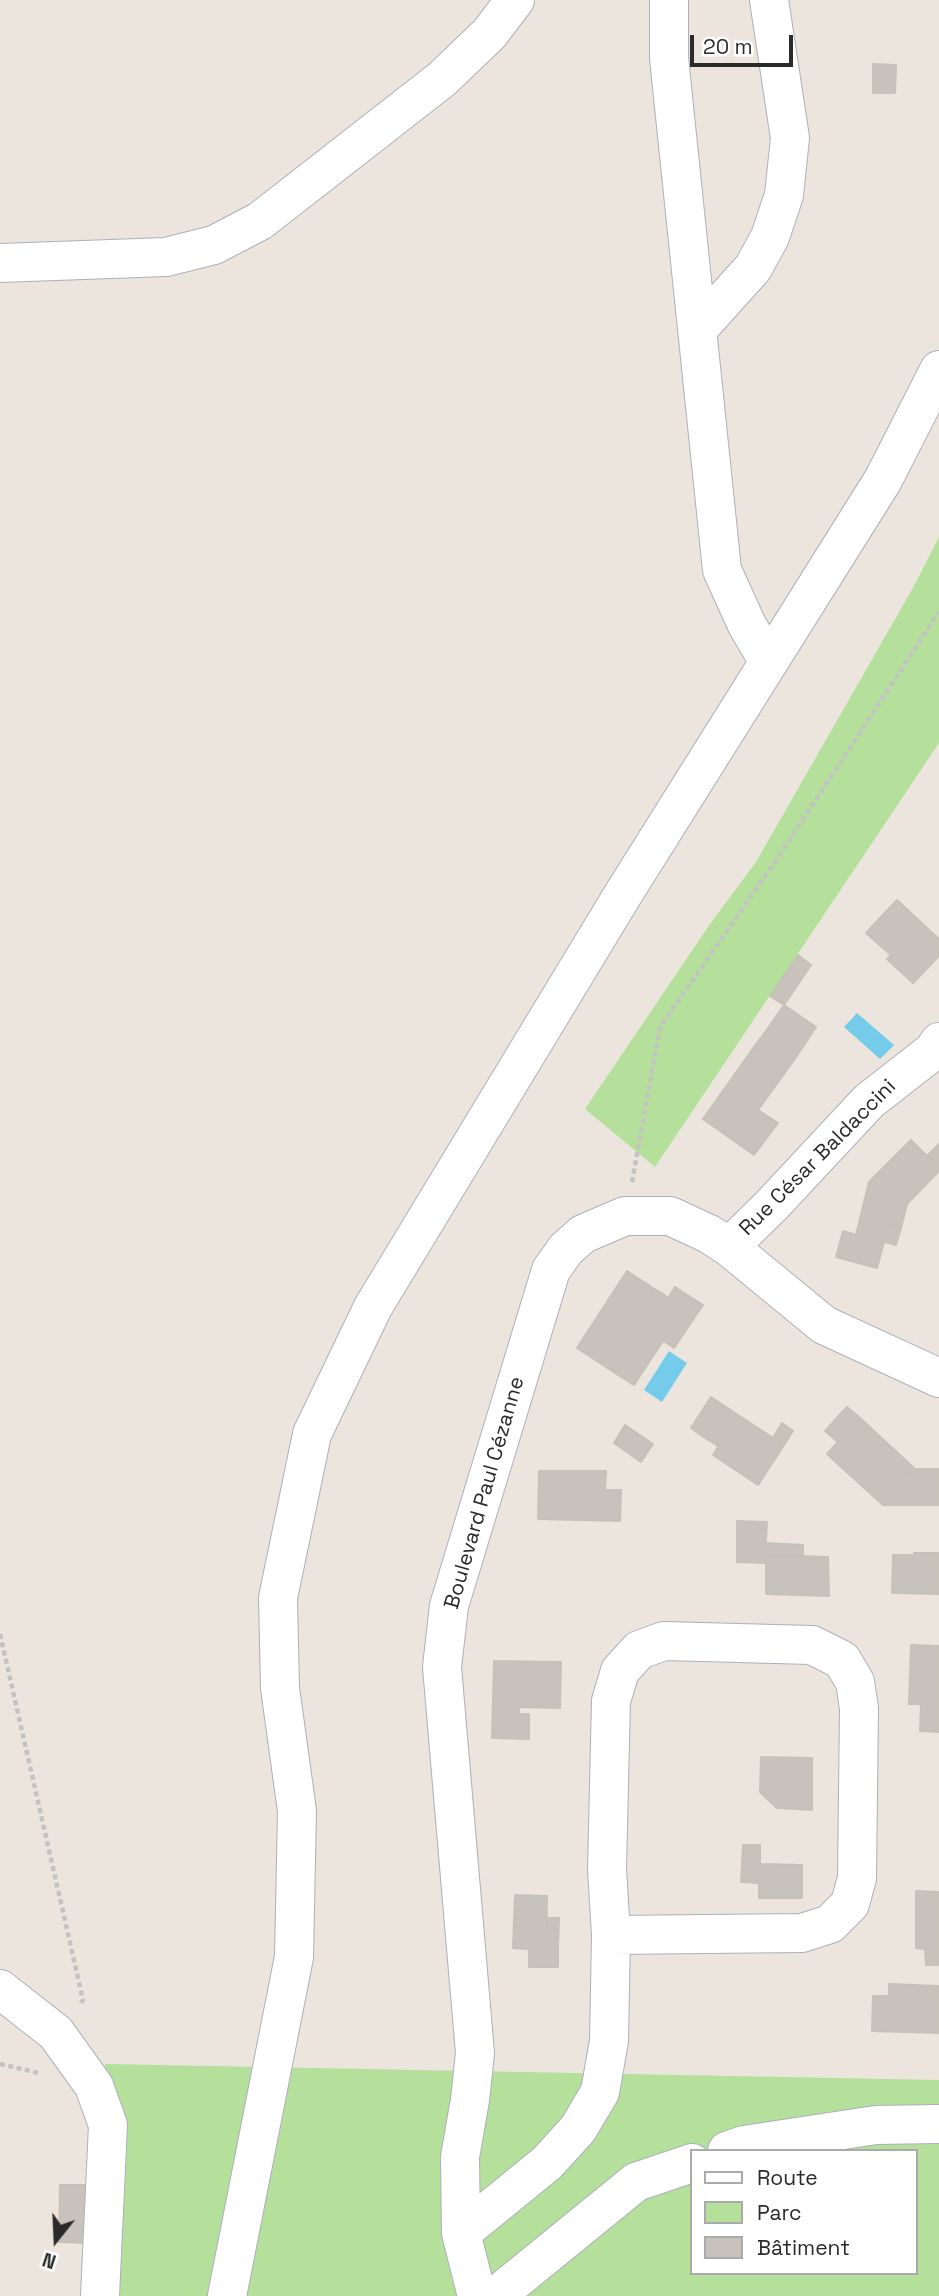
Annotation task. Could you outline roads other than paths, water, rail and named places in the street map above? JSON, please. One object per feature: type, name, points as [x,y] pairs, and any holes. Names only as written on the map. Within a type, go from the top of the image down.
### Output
[{"type":"street","points":[[0,263],[166,257],[214,245],[260,221],[442,79],[489,34],[515,0]]},
{"type":"street","points":[[668,0],[669,58],[722,570],[747,625],[769,662]]},
{"type":"street","points":[[698,329],[753,268],[770,237],[784,195],[790,138],[769,0]]},
{"type":"street","points":[[227,2296],[294,1957],[297,1811],[280,1688],[278,1598],[312,1434],[373,1307],[622,897],[883,480],[939,370]]},
{"type":"street","name":"Rue César Baldaccini","points":[[729,1247],[869,1101],[933,1051],[939,1042]]},
{"type":"street","name":"Boulevard Paul Cézanne","points":[[477,2296],[461,2233],[460,2157],[475,2053],[442,1667],[449,1606],[551,1270],[583,1234],[625,1216],[670,1216],[709,1234],[729,1247],[824,1325],[939,1378]]},
{"type":"street","points":[[461,2233],[547,2162],[578,2129],[600,2092],[610,2041],[611,1936],[607,1869],[611,1701],[620,1671],[639,1650],[664,1642],[812,1644],[842,1660],[855,1682],[859,1708],[857,1878],[850,1904],[830,1924],[802,1933],[611,1936]]},
{"type":"street","points":[[2,1990],[56,2034],[94,2086],[108,2125],[100,2296]]},
{"type":"street","points":[[733,2149],[876,2125],[939,2124]]},
{"type":"street","points":[[496,2296],[636,2182],[690,2164]]},
{"type":"water","points":[[857,1013],[894,1045],[880,1059],[844,1027]]},
{"type":"water","points":[[669,1351],[687,1363],[662,1402],[644,1390]]}]
